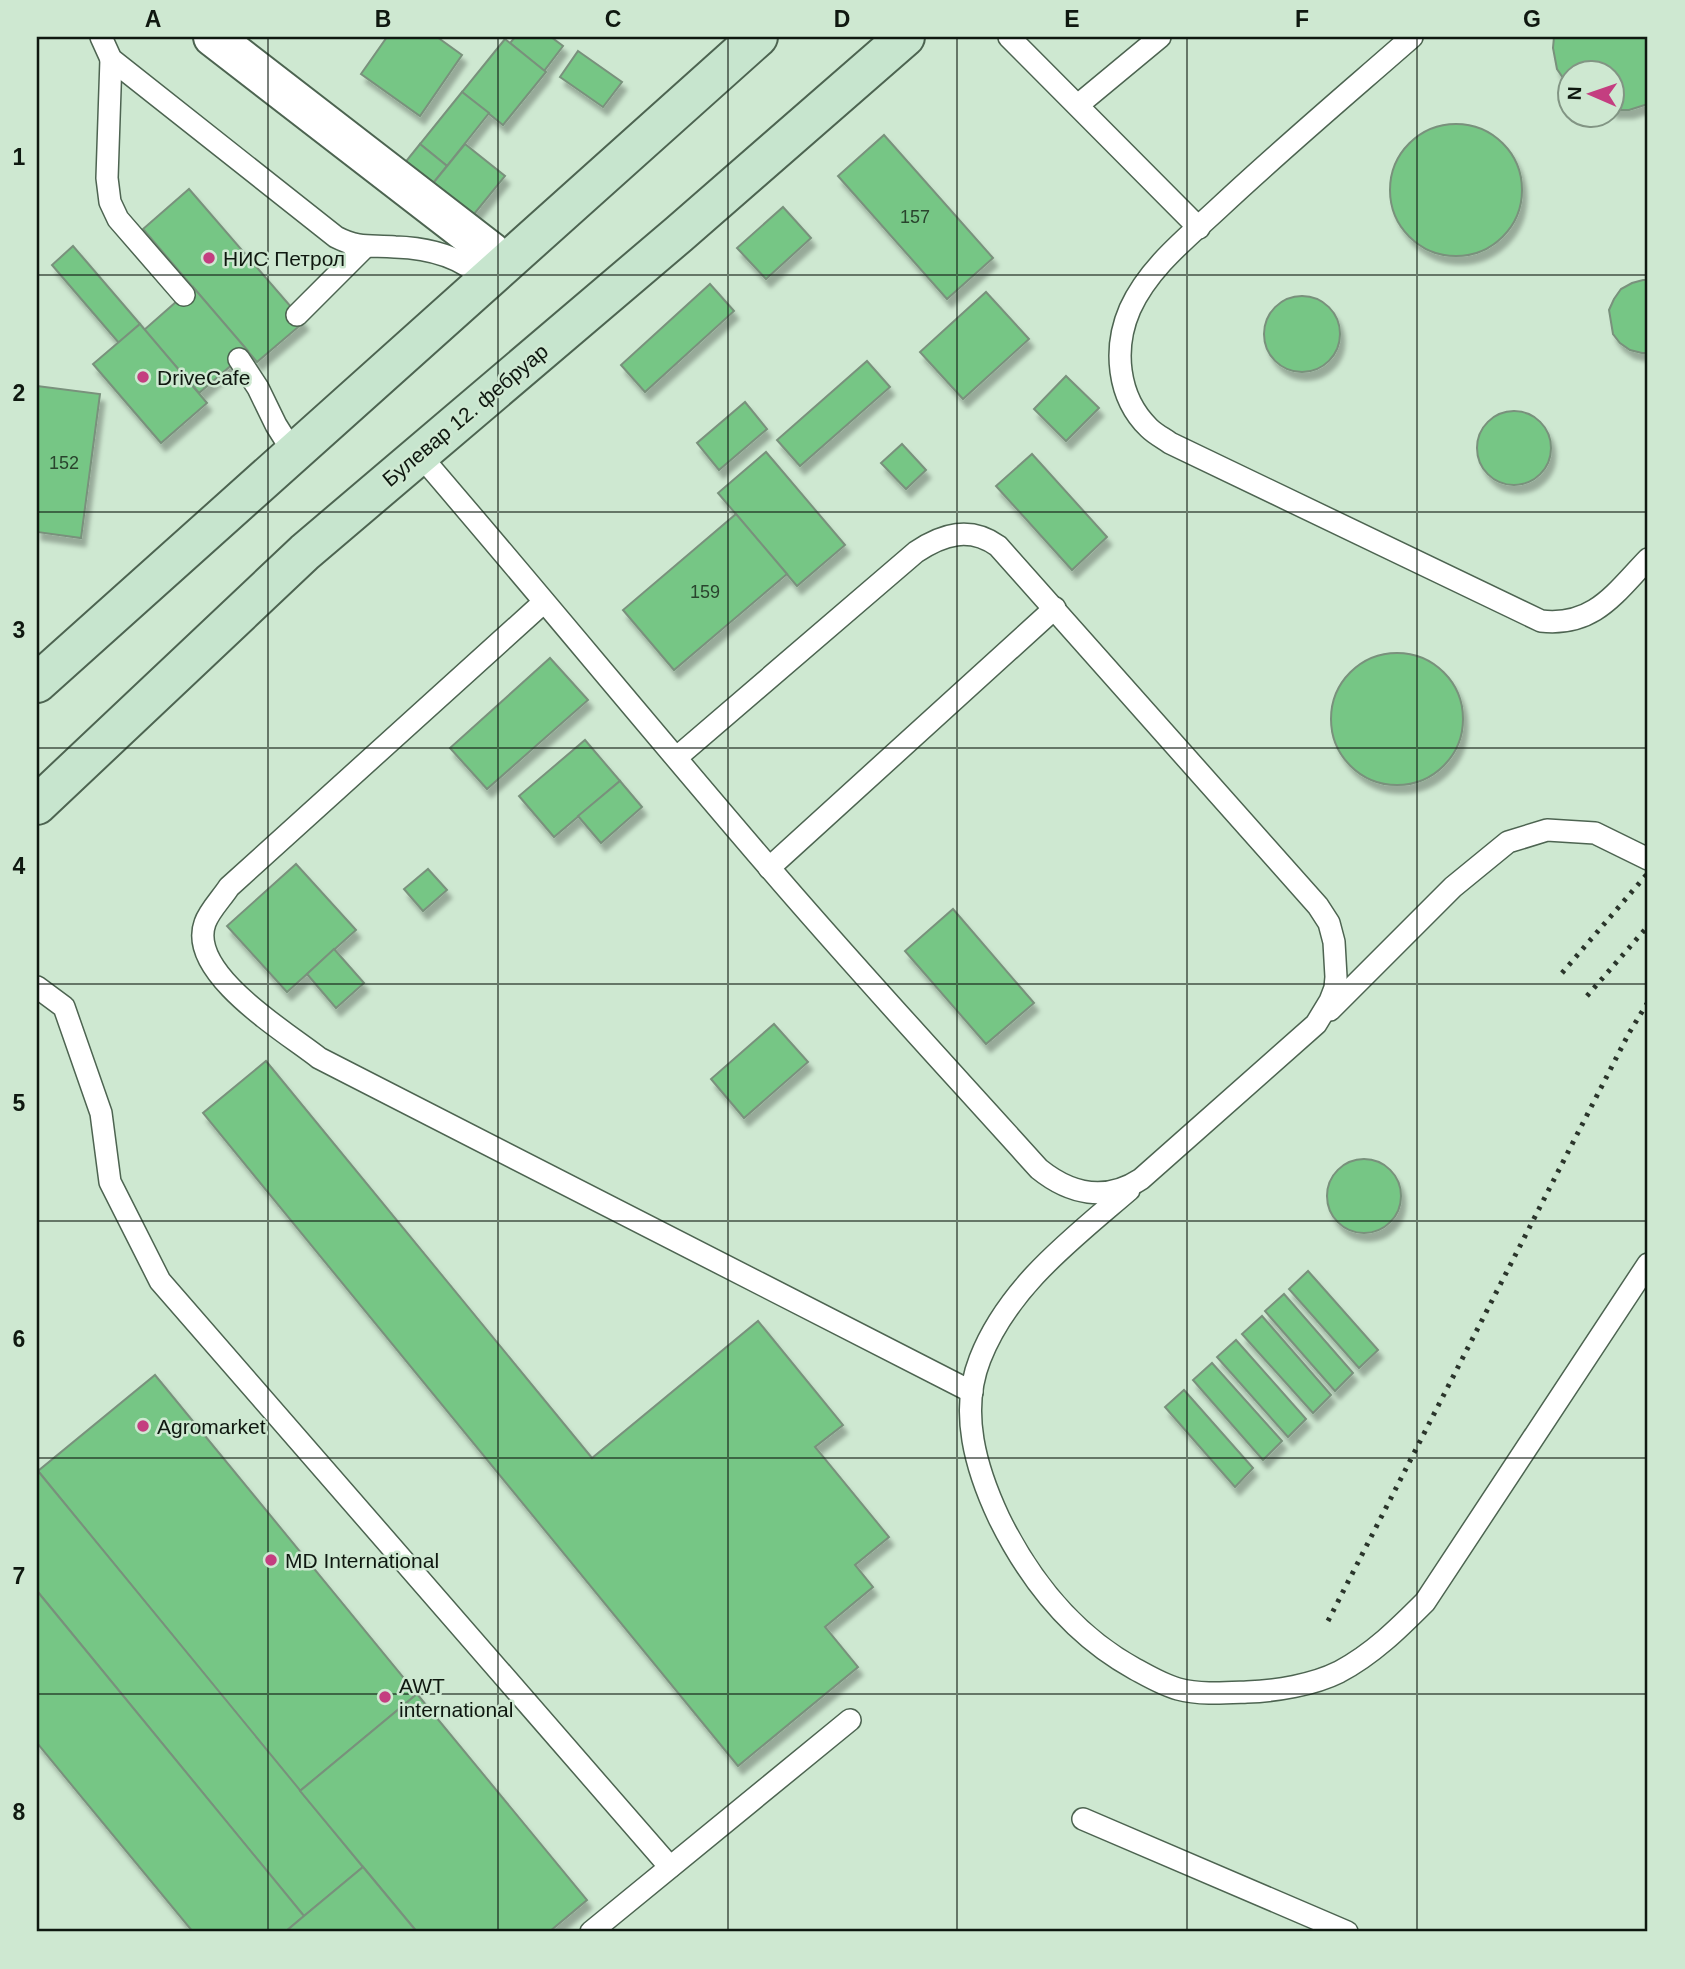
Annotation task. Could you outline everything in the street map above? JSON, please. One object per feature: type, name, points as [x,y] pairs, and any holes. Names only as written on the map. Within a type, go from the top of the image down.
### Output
[{"type":"main road","points":[[37,683],[758,37]]},
{"type":"main road","name":"Булевар 12. фебруар","points":[[37,805],[305,552],[679,234],[905,37]]},
{"type":"main road","points":[[37,658],[88,636]]},
{"type":"street","points":[[213,37],[490,251],[494,272]]},
{"type":"lane","points":[[101,37],[111,58],[336,237],[365,247],[396,247],[454,258],[494,272]]},
{"type":"lane","points":[[1078,105],[1160,37]]},
{"type":"lane","points":[[1412,37],[1261,169],[1161,263],[1129,311],[1121,340],[1120,363],[1125,391],[1134,409],[1149,428],[1170,443],[1541,621],[1573,621],[1600,607],[1648,559]]},
{"type":"lane","points":[[1018,39],[1078,105],[1199,228]]},
{"type":"lane","points":[[111,58],[107,178],[110,202],[118,219],[184,295]]},
{"type":"lane","points":[[297,315],[365,247]]},
{"type":"lane","points":[[245,360],[276,425],[293,452]]},
{"type":"lane","points":[[419,454],[769,868],[1039,1169],[1065,1186],[1094,1193],[1118,1191],[1141,1179]]},
{"type":"lane","points":[[676,758],[916,552],[942,538],[976,534],[987,538],[998,546],[1055,608],[1318,906],[1329,923],[1335,951],[1335,989],[1316,1024]]},
{"type":"lane","points":[[544,602],[229,887],[205,924],[204,950],[233,991],[319,1058],[972,1392]]},
{"type":"lane","points":[[769,868],[1055,608]]},
{"type":"lane","points":[[1648,859],[1595,833],[1547,830],[1508,842],[1453,887],[1316,1024],[1052,1256],[1015,1298],[979,1361],[972,1392],[970,1422],[985,1487],[1014,1549],[1054,1605],[1114,1657],[1179,1689],[1213,1693],[1278,1691],[1338,1673],[1382,1645],[1425,1602],[1648,1264]]},
{"type":"lane","points":[[37,987],[64,1007],[101,1113],[110,1182],[160,1281],[670,1867]]},
{"type":"lane","points":[[591,1932],[850,1720]]},
{"type":"lane","points":[[1083,1819],[1347,1932]]},
{"type":"building","points":[[387,37],[437,37],[462,55],[420,116],[361,74]]},
{"type":"building","points":[[515,37],[551,37],[563,46],[544,71],[510,43]]},
{"type":"building","points":[[1554,37],[1648,37],[1648,104],[1626,110],[1626,60],[1556,60],[1556,64]]},
{"type":"building","points":[[505,39],[546,72],[503,125],[462,92]]},
{"type":"building","points":[[578,51],[622,82],[603,107],[560,77]]},
{"type":"building","points":[[462,92],[489,113],[447,166],[420,144]]},
{"type":"building","points":[[1456,124],[1481,129],[1503,143],[1517,165],[1522,190],[1517,215],[1503,237],[1481,251],[1456,256],[1431,251],[1409,237],[1395,215],[1390,190],[1395,165],[1409,143],[1431,129]]},
{"type":"building","points":[[884,135],[993,258],[947,299],[838,176]]},
{"type":"building","points":[[420,144],[447,166],[430,187],[403,165]]},
{"type":"building","points":[[465,144],[505,176],[470,219],[430,187]]},
{"type":"building","name":"НИС Петрол","points":[[189,189],[304,322],[257,362],[143,229]]},
{"type":"building","points":[[783,207],[811,238],[766,279],[737,248]]},
{"type":"building","points":[[73,246],[140,324],[119,343],[52,265]]},
{"type":"building","points":[[1648,280],[1648,353],[1630,350],[1620,343],[1613,334],[1609,310],[1621,289]]},
{"type":"building","points":[[710,284],[734,311],[645,392],[621,365]]},
{"type":"building","points":[[193,287],[248,351],[199,393],[144,330]]},
{"type":"building","points":[[986,292],[1029,339],[963,399],[920,352]]},
{"type":"building","points":[[1310,296],[1323,302],[1334,313],[1340,326],[1338,349],[1323,366],[1310,372],[1294,372],[1281,366],[1266,349],[1264,326],[1270,313],[1287,298]]},
{"type":"building","points":[[140,324],[207,403],[161,443],[93,364]]},
{"type":"building","points":[[867,361],[890,387],[800,466],[777,440]]},
{"type":"building","points":[[1066,376],[1099,408],[1066,441],[1034,409]]},
{"type":"building","points":[[37,386],[100,394],[81,538],[37,532]]},
{"type":"building","points":[[745,402],[767,429],[719,470],[697,443]]},
{"type":"building","points":[[1507,411],[1521,411],[1535,417],[1545,427],[1551,448],[1545,469],[1535,479],[1521,485],[1507,485],[1493,479],[1483,469],[1477,455],[1477,441],[1483,427],[1493,417]]},
{"type":"building","points":[[902,444],[926,470],[906,489],[881,463]]},
{"type":"building","points":[[766,452],[845,545],[797,586],[718,493]]},
{"type":"building","points":[[1032,454],[1107,537],[1072,570],[996,486]]},
{"type":"building","points":[[736,514],[787,574],[674,670],[623,610]]},
{"type":"building","points":[[1397,653],[1422,658],[1444,672],[1458,694],[1463,719],[1458,744],[1444,766],[1422,780],[1397,785],[1372,780],[1350,766],[1336,744],[1331,719],[1336,694],[1350,672],[1372,658]]},
{"type":"building","points":[[550,658],[588,700],[487,789],[450,748]]},
{"type":"building","points":[[585,740],[620,781],[554,837],[519,796]]},
{"type":"building","points":[[620,781],[642,807],[601,843],[578,816]]},
{"type":"building","points":[[296,864],[356,930],[287,992],[227,926]]},
{"type":"building","points":[[428,869],[447,890],[423,911],[404,889]]},
{"type":"building","points":[[953,909],[1034,1003],[986,1044],[905,951]]},
{"type":"building","points":[[334,949],[364,983],[336,1008],[307,974]]},
{"type":"building","points":[[774,1024],[808,1062],[744,1118],[711,1079]]},
{"type":"building","points":[[266,1061],[592,1458],[758,1321],[843,1425],[815,1447],[889,1537],[855,1565],[873,1587],[825,1627],[858,1667],[738,1766],[203,1113]]},
{"type":"building","points":[[1364,1159],[1378,1162],[1390,1170],[1398,1182],[1401,1196],[1398,1210],[1390,1222],[1378,1230],[1364,1233],[1350,1230],[1338,1222],[1330,1210],[1327,1196],[1330,1182],[1338,1170],[1350,1162]]},
{"type":"building","points":[[1308,1271],[1378,1350],[1359,1368],[1289,1289]]},
{"type":"building","points":[[1284,1294],[1353,1373],[1335,1391],[1265,1311]]},
{"type":"building","points":[[1262,1316],[1331,1395],[1313,1413],[1242,1334]]},
{"type":"building","points":[[1236,1340],[1306,1419],[1288,1437],[1217,1357]]},
{"type":"building","points":[[1212,1363],[1282,1441],[1263,1460],[1193,1380]]},
{"type":"building","points":[[155,1375],[417,1694],[300,1791],[38,1471]]},
{"type":"building","points":[[1184,1390],[1253,1468],[1235,1487],[1165,1407]]},
{"type":"building","points":[[38,1471],[363,1867],[304,1916],[37,1591]]},
{"type":"building","points":[[37,1591],[304,1916],[285,1932],[193,1932],[37,1743]]},
{"type":"building","points":[[417,1694],[587,1900],[549,1932],[417,1932],[300,1791]]},
{"type":"building","points":[[363,1867],[417,1932],[285,1932],[304,1916]]},
{"type":"railway","points":[[1562,973],[1648,873]]},
{"type":"railway","points":[[1587,996],[1648,926]]},
{"type":"railway","points":[[1328,1621],[1629,1033],[1648,1002]]},
{"type":"place","name":"НИС Петрол","points":[[209,258]]},
{"type":"place","name":"DriveCafe","points":[[143,377]]},
{"type":"place","name":"Agromarket","points":[[143,1426]]},
{"type":"place","name":"MD International","points":[[271,1560]]},
{"type":"place","name":"AWT international","points":[[385,1697]]}]
